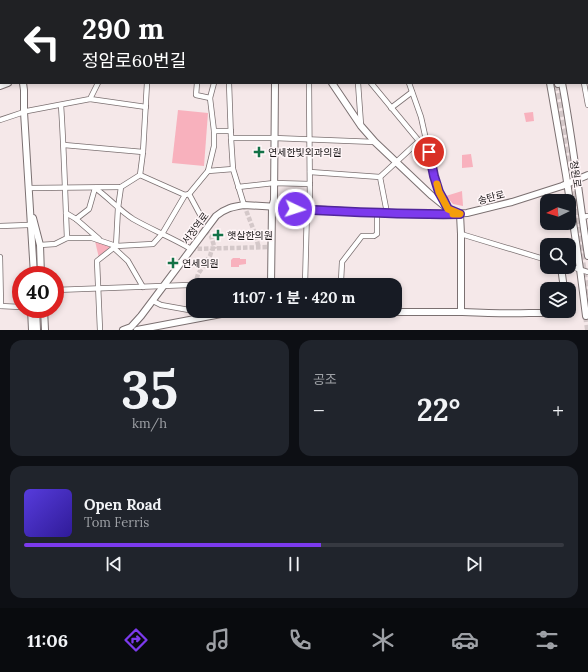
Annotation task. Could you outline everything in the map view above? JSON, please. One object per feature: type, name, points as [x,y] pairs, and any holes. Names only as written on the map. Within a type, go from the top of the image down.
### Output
[{"type":"street","points":[[23,84],[33,266]]},
{"type":"street","points":[[27,84],[25,112],[31,188],[30,266]]},
{"type":"street","points":[[90,98],[97,84]]},
{"type":"street","points":[[140,175],[143,152],[147,84]]},
{"type":"street","points":[[197,84],[196,95],[210,98]]},
{"type":"street","points":[[100,330],[97,261],[115,247],[153,244],[162,234],[187,194],[208,171],[214,146],[214,131],[210,98],[214,84]]},
{"type":"street","points":[[229,84],[233,169],[244,205]]},
{"type":"street","points":[[271,84],[273,138]]},
{"type":"street","points":[[271,278],[272,207],[274,200],[272,184],[275,84]]},
{"type":"street","points":[[305,278],[310,184],[309,84]]},
{"type":"street","points":[[334,84],[361,126],[375,142],[432,196],[448,209],[460,214],[461,312]]},
{"type":"street","points":[[358,84],[361,126]]},
{"type":"street","points":[[310,172],[380,177],[419,141],[372,84]]},
{"type":"street","points":[[409,84],[421,117],[434,176],[439,192],[448,209]]},
{"type":"street","name":"청원로","points":[[556,84],[575,162],[577,180],[585,217],[588,256]]},
{"type":"street","name":"청원로","points":[[556,84],[564,165],[586,305],[586,316]]},
{"type":"street","points":[[584,84],[588,105]]},
{"type":"street","points":[[391,108],[412,92]]},
{"type":"street","points":[[0,120],[25,112],[90,98],[146,107]]},
{"type":"street","points":[[61,105],[67,238]]},
{"type":"street","points":[[214,131],[231,131]]},
{"type":"street","points":[[231,138],[375,142]]},
{"type":"street","points":[[64,145],[143,152]]},
{"type":"street","points":[[564,165],[570,167],[574,165],[575,162]]},
{"type":"street","points":[[208,171],[233,169]]},
{"type":"street","points":[[31,188],[121,187],[140,175]]},
{"type":"street","points":[[140,175],[187,194],[203,220]]},
{"type":"street","name":"송탄로","points":[[460,214],[467,214],[512,202],[567,184],[588,175]]},
{"type":"street","points":[[380,177],[387,213]]},
{"type":"street","points":[[238,187],[272,184],[310,184]]},
{"type":"street","points":[[115,247],[121,187]]},
{"type":"street","points":[[95,188],[104,194],[118,208],[133,218],[180,242],[191,250]]},
{"type":"street","points":[[76,219],[89,209],[95,188]]},
{"type":"street","name":"서정역로","points":[[123,330],[131,327],[141,316],[216,216],[223,210],[231,207],[244,205],[377,213],[436,215],[460,214]]},
{"type":"street","points":[[66,213],[76,219],[100,240]]},
{"type":"street","points":[[343,278],[342,262],[362,236],[374,236],[377,234],[377,213]]},
{"type":"street","points":[[0,226],[30,221]]},
{"type":"street","points":[[30,221],[40,245],[41,266]]},
{"type":"street","points":[[30,221],[36,266]]},
{"type":"street","points":[[461,234],[540,258]]},
{"type":"street","points":[[40,245],[55,244],[67,238],[92,238],[100,240],[115,247],[128,261],[143,287]]},
{"type":"street","points":[[0,257],[1,306],[12,307]]},
{"type":"street","points":[[576,268],[588,272]]},
{"type":"street","points":[[64,290],[186,285]]},
{"type":"street","points":[[152,300],[161,305],[186,309]]},
{"type":"street","points":[[402,311],[507,314],[540,313]]},
{"type":"street","points":[[141,316],[142,321],[147,328]]},
{"type":"street","points":[[31,318],[32,330]]},
{"type":"street","points":[[36,318],[37,330]]},
{"type":"street","points":[[40,318],[41,330]]},
{"type":"street","points":[[44,318],[45,330]]},
{"type":"street","points":[[136,330],[198,318]]},
{"type":"shaded area","points":[[178,110],[208,113],[204,166],[172,163]]},
{"type":"shaded area","points":[[533,112],[534,121],[526,122],[524,113]]},
{"type":"shaded area","points":[[471,154],[473,167],[462,168],[462,155]]},
{"type":"shaded area","points":[[462,191],[463,206],[453,204],[446,196]]},
{"type":"shaded area","points":[[95,241],[108,246],[111,249],[99,258]]},
{"type":"shaded area","points":[[233,258],[246,259],[246,264],[239,265],[239,267],[231,267],[231,260]]},
{"type":"tunnel","points":[[558,84],[568,140]]},
{"type":"tunnel","points":[[554,85],[568,164],[588,300]]},
{"type":"tunnel","points":[[244,205],[259,248]]},
{"type":"tunnel","points":[[205,231],[211,236],[215,249]]},
{"type":"tunnel","points":[[191,249],[272,247]]},
{"type":"tunnel","points":[[197,278],[210,256],[212,249]]},
{"type":"tunnel","points":[[586,316],[588,330]]},
{"type":"slow traffic","points":[[437,184],[439,192],[448,209],[460,214],[453,214]]},
{"type":"place","name":"연세한빛외과의원","points":[[259,152]]},
{"type":"place","name":"햇살한의원","points":[[218,235]]},
{"type":"place","name":"연세의원","points":[[173,263]]},
{"type":"route","points":[[295,209],[436,215],[460,214],[448,209],[439,192],[429,152]]}]
